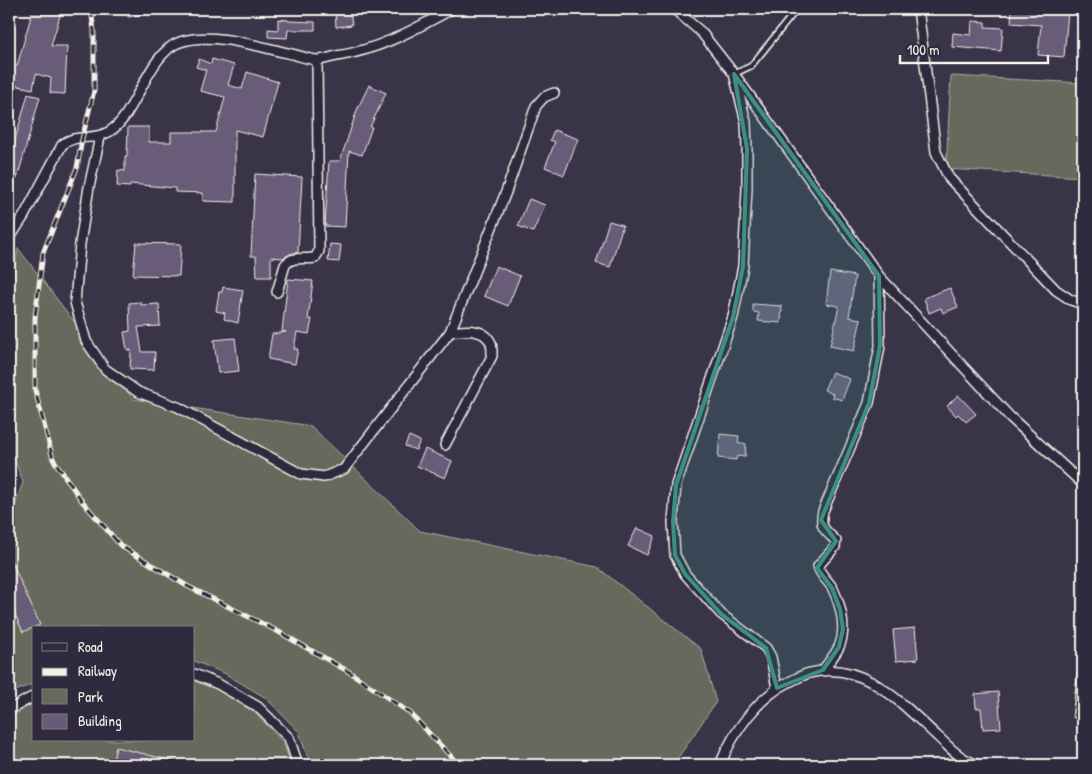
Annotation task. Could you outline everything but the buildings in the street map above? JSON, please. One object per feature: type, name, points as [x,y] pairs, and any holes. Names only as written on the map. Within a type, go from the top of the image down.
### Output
[{"type":"street","points":[[9,239],[24,216],[62,145],[68,140],[100,137],[110,132],[122,120],[153,67],[163,54],[178,42],[203,38],[234,41],[317,60],[354,54],[397,39],[452,9]]},
{"type":"street","points":[[674,9],[701,32],[734,74],[879,276],[1010,417],[1083,484]]},
{"type":"street","points":[[918,9],[936,152],[949,178],[1056,290],[1071,300],[1083,304]]},
{"type":"street","points":[[277,292],[287,262],[292,259],[315,258],[319,251],[317,60]]},
{"type":"street","points":[[734,74],[746,122],[748,149],[748,189],[743,266],[733,317],[676,485],[672,522],[675,555],[685,574],[721,614],[766,648],[771,657],[777,688]]},
{"type":"street","points":[[100,137],[89,187],[80,244],[75,302],[86,341],[105,369],[138,392],[178,407],[301,474],[324,477],[344,469],[450,332],[506,192],[536,106],[544,97],[554,93]]},
{"type":"street","points":[[823,670],[839,647],[843,628],[840,609],[832,588],[819,571],[818,566],[821,561],[836,547],[836,541],[823,528],[821,520],[823,511],[869,403],[880,346],[879,276]]},
{"type":"street","points":[[445,445],[492,356],[491,343],[482,333],[465,330],[450,332]]},
{"type":"street","points":[[9,483],[9,503]]},
{"type":"street","points":[[720,765],[728,746],[760,702],[777,688],[808,673],[823,670],[847,673],[869,679],[892,694],[959,756],[977,765]]},
{"type":"street","points":[[1078,714],[1083,673]]},
{"type":"street","points":[[195,674],[218,684],[258,707],[289,738],[298,765]]},
{"type":"street","points":[[9,710],[32,697]]},
{"type":"lane","points":[[734,74],[751,66],[798,9]]},
{"type":"highlighted area","points":[[734,74],[879,276],[880,346],[869,403],[821,520],[836,541],[817,568],[832,588],[840,609],[843,629],[839,647],[823,670],[777,688],[766,648],[721,614],[685,574],[675,555],[673,522],[676,485],[733,317],[743,266],[747,149]]},
{"type":"green space","points":[[951,76],[1083,83],[1083,177],[946,169]]},
{"type":"green space","points":[[18,248],[133,399],[311,426],[420,531],[597,567],[701,649],[716,702],[673,765],[310,765],[299,732],[266,698],[224,673],[195,661],[195,626],[32,626],[32,684],[9,694],[9,523],[23,482],[9,445],[9,303]]},
{"type":"green space","points":[[195,681],[216,689],[254,712],[283,742],[291,765],[9,765],[9,717],[32,704],[32,742],[195,742]]},
{"type":"railway","points":[[91,9],[94,31],[94,91],[77,168],[43,253],[35,317],[35,390],[53,459],[82,501],[121,546],[187,586],[277,631],[351,673],[410,713],[459,765]]}]
